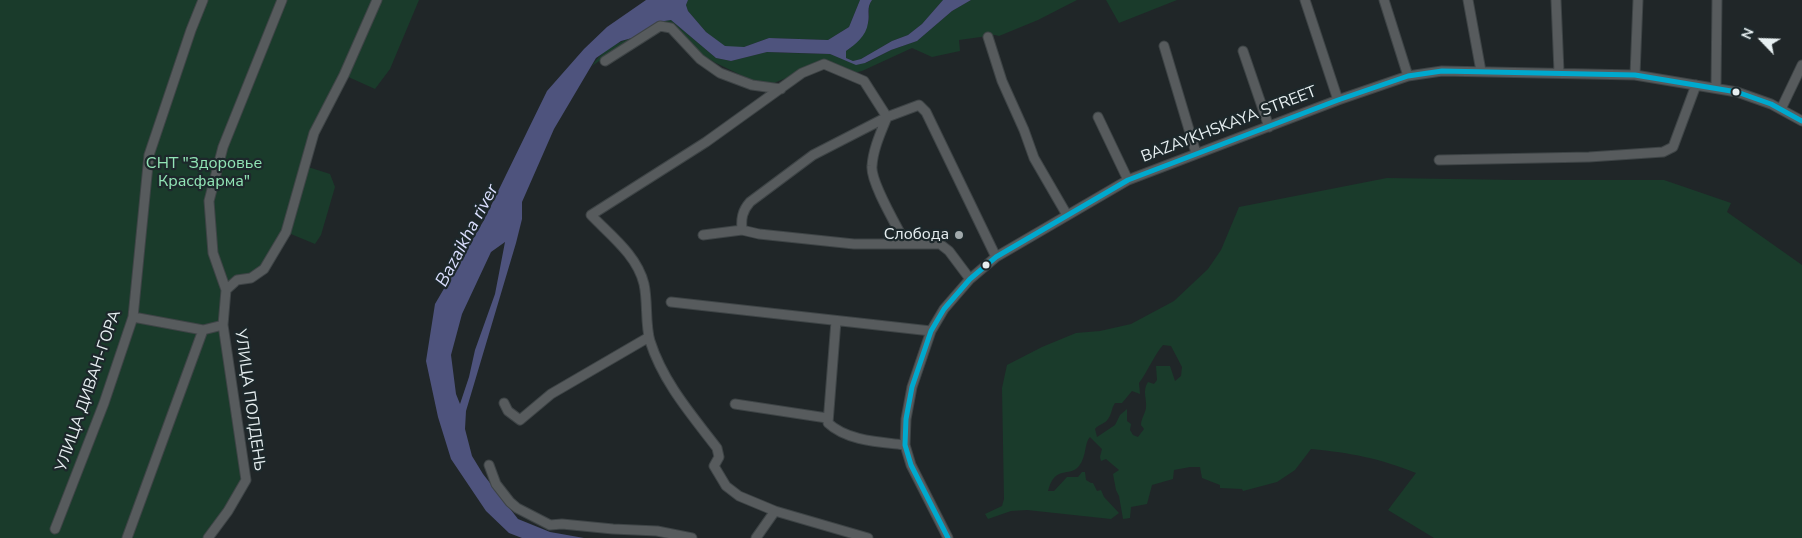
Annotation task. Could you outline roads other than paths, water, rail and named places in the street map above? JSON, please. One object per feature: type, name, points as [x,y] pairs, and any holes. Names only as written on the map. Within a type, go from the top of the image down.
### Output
[{"type":"street","name":"УЛИЦА ДИВАН-ГОРА","points":[[55,529],[104,403],[133,316],[149,155],[203,0]]},
{"type":"street","name":"УЛИЦА ПОЛДЕНЬ","points":[[208,538],[228,511],[246,480],[222,325],[226,290],[213,253],[208,202],[223,147],[282,0]]},
{"type":"street","points":[[226,290],[237,280],[251,278],[264,269],[286,232],[314,133],[344,75],[377,0]]},
{"type":"street","points":[[1305,0],[1338,100]]},
{"type":"street","points":[[1384,0],[1408,76]]},
{"type":"street","points":[[1468,0],[1481,71]]},
{"type":"street","points":[[1556,0],[1559,72]]},
{"type":"street","points":[[1635,75],[1638,0]]},
{"type":"street","points":[[1716,87],[1717,0]]},
{"type":"street","points":[[605,61],[660,26],[671,28],[700,59],[720,73],[752,85],[781,89]]},
{"type":"street","points":[[988,37],[1002,81],[1024,130],[1034,158],[1067,215]]},
{"type":"street","points":[[1164,46],[1196,153]]},
{"type":"street","points":[[1243,51],[1268,127]]},
{"type":"street","points":[[868,538],[775,511],[739,496],[726,486],[714,466],[720,457],[717,448],[681,402],[666,378],[650,337],[644,282],[633,259],[591,215],[706,142],[802,73],[824,64],[864,81],[887,117]]},
{"type":"street","points":[[1781,109],[1801,70]]},
{"type":"street","name":"BAZAYKHSKAYA STREET","points":[[948,538],[911,465],[905,445],[906,419],[912,387],[931,331],[944,309],[970,279],[996,258],[1128,180],[1338,100],[1408,76],[1442,71],[1635,75],[1737,92],[1781,109],[1802,121]]},
{"type":"street","points":[[1439,160],[1589,157],[1663,152],[1673,147],[1696,85]]},
{"type":"street","points":[[742,230],[741,220],[744,208],[813,155],[887,117],[919,105],[926,112],[996,258]]},
{"type":"street","points":[[1098,116],[1128,180]]},
{"type":"street","points":[[887,117],[878,138],[872,167],[874,179],[906,244]]},
{"type":"street","points":[[703,235],[742,230],[759,234],[854,244],[940,244],[948,251],[970,279]]},
{"type":"street","points":[[671,302],[931,331]]},
{"type":"street","points":[[133,316],[203,330],[222,325]]},
{"type":"street","points":[[836,321],[828,423],[835,430],[869,441],[905,445]]},
{"type":"street","points":[[127,538],[203,330]]},
{"type":"street","points":[[504,403],[508,411],[520,420],[551,394],[650,337]]},
{"type":"street","points":[[735,404],[828,418]]},
{"type":"street","points":[[489,465],[496,484],[510,502],[517,508],[550,525],[562,524],[613,530],[657,531],[692,538]]},
{"type":"street","points":[[756,538],[775,511]]},
{"type":"water","points":[[646,0],[688,0],[686,5],[688,11],[706,32],[725,46],[744,47],[769,38],[828,40],[849,27],[860,0],[872,0],[868,11],[867,28],[863,36],[846,51],[846,58],[853,61],[861,59],[892,41],[908,35],[922,24],[943,0],[971,0],[952,11],[917,41],[856,65],[830,54],[767,52],[731,61],[716,58],[671,20],[658,22],[632,38],[621,41],[596,58],[554,129],[522,202],[522,219],[516,243],[466,411],[465,429],[472,456],[483,474],[518,519],[550,532],[584,538],[522,538],[509,533],[486,511],[451,459],[438,417],[426,361],[435,304],[484,220],[547,91],[584,49],[607,27]],"holes":[[[505,242],[495,294],[475,350],[460,404],[456,394],[451,355],[462,314],[491,252]]]},
{"type":"place","name":"Слобода","points":[[959,235]]},
{"type":"park label","name":"СНТ \"Здоровье Красфарма\"","points":[[204,173]]},
{"type":"water label","name":"Bazaikha river","points":[[468,236]]}]
